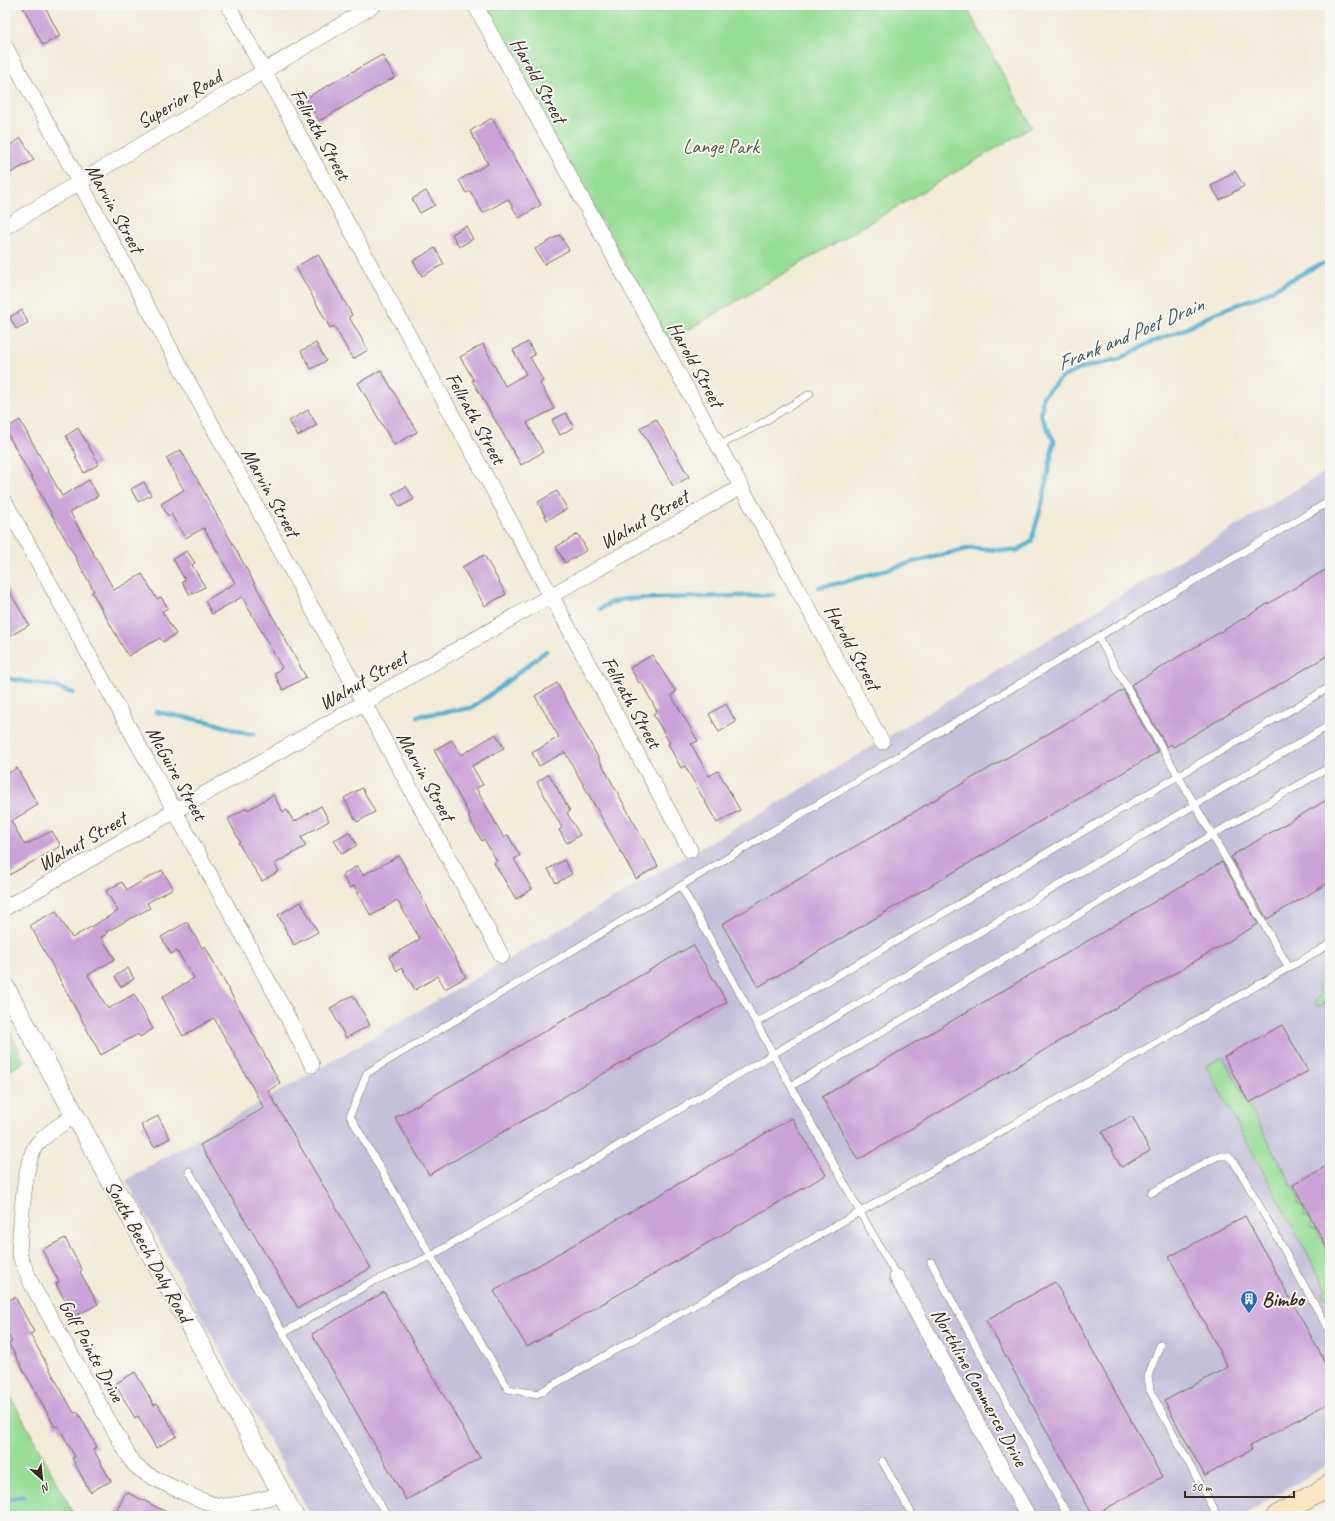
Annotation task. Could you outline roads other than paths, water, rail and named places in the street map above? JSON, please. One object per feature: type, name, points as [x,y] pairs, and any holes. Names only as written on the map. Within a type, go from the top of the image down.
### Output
[{"type":"main road","points":[[1277,1516],[1330,1485]]},
{"type":"street","name":"Fellrath Street","points":[[228,5],[690,850]]},
{"type":"street","name":"Superior Road","points":[[5,227],[374,5]]},
{"type":"street","name":"Harold Street","points":[[475,5],[882,742]]},
{"type":"street","name":"Marvin Street","points":[[5,46],[502,956]]},
{"type":"street","name":"Walnut Street","points":[[5,908],[741,487]]},
{"type":"street","name":"McGuire Street","points":[[5,502],[283,1008],[312,1065]]},
{"type":"street","name":"South Beech Daly Road","points":[[5,987],[294,1516]]},
{"type":"street","name":"Golf Pointe Drive","points":[[75,1114],[37,1143],[29,1156],[26,1173],[19,1251],[32,1285],[136,1467],[163,1482],[211,1504],[223,1507],[252,1502],[282,1494]]},
{"type":"street","name":"Northline Commerce Drive","points":[[897,1277],[1028,1516]]},
{"type":"lane","points":[[718,446],[757,426],[810,394]]},
{"type":"lane","points":[[1330,502],[1098,637],[367,1074],[350,1116],[508,1389],[537,1394],[1330,944]]},
{"type":"lane","points":[[1098,637],[1289,968]]},
{"type":"lane","points":[[756,1023],[1330,687]]},
{"type":"lane","points":[[283,1333],[372,1282],[431,1256],[1330,725]]},
{"type":"lane","points":[[791,1086],[1212,835],[1330,767]]},
{"type":"lane","points":[[681,886],[897,1277]]},
{"type":"lane","points":[[1151,1193],[1218,1156],[1228,1156],[1245,1180],[1330,1332]]},
{"type":"lane","points":[[189,1171],[384,1511]]},
{"type":"lane","points":[[931,1262],[1068,1516]]},
{"type":"lane","points":[[1160,1345],[1148,1376],[1150,1390],[1217,1516]]},
{"type":"lane","points":[[882,1461],[913,1516]]},
{"type":"waterway","name":"Frank and Poet Drain","points":[[819,587],[840,583],[917,561],[971,548],[1016,551],[1031,542],[1043,500],[1054,441],[1041,416],[1043,396],[1061,378],[1082,368],[1120,359],[1149,343],[1183,330],[1215,313],[1260,296],[1315,267],[1330,261]]},
{"type":"waterway","name":"Frank and Poet Drain","points":[[600,609],[610,603],[624,599],[774,595]]},
{"type":"waterway","name":"Frank and Poet Drain","points":[[418,716],[471,708],[546,651]]},
{"type":"waterway","name":"Frank and Poet Drain","points":[[5,678],[52,686],[73,693]]},
{"type":"waterway","name":"Frank and Poet Drain","points":[[156,712],[210,722],[248,734],[254,734]]},
{"type":"waterway","points":[[5,1500],[24,1496]]},
{"type":"place","name":"Bimbo","points":[[1249,1314]]},
{"type":"park label","name":"Lange Park","points":[[721,146]]}]
